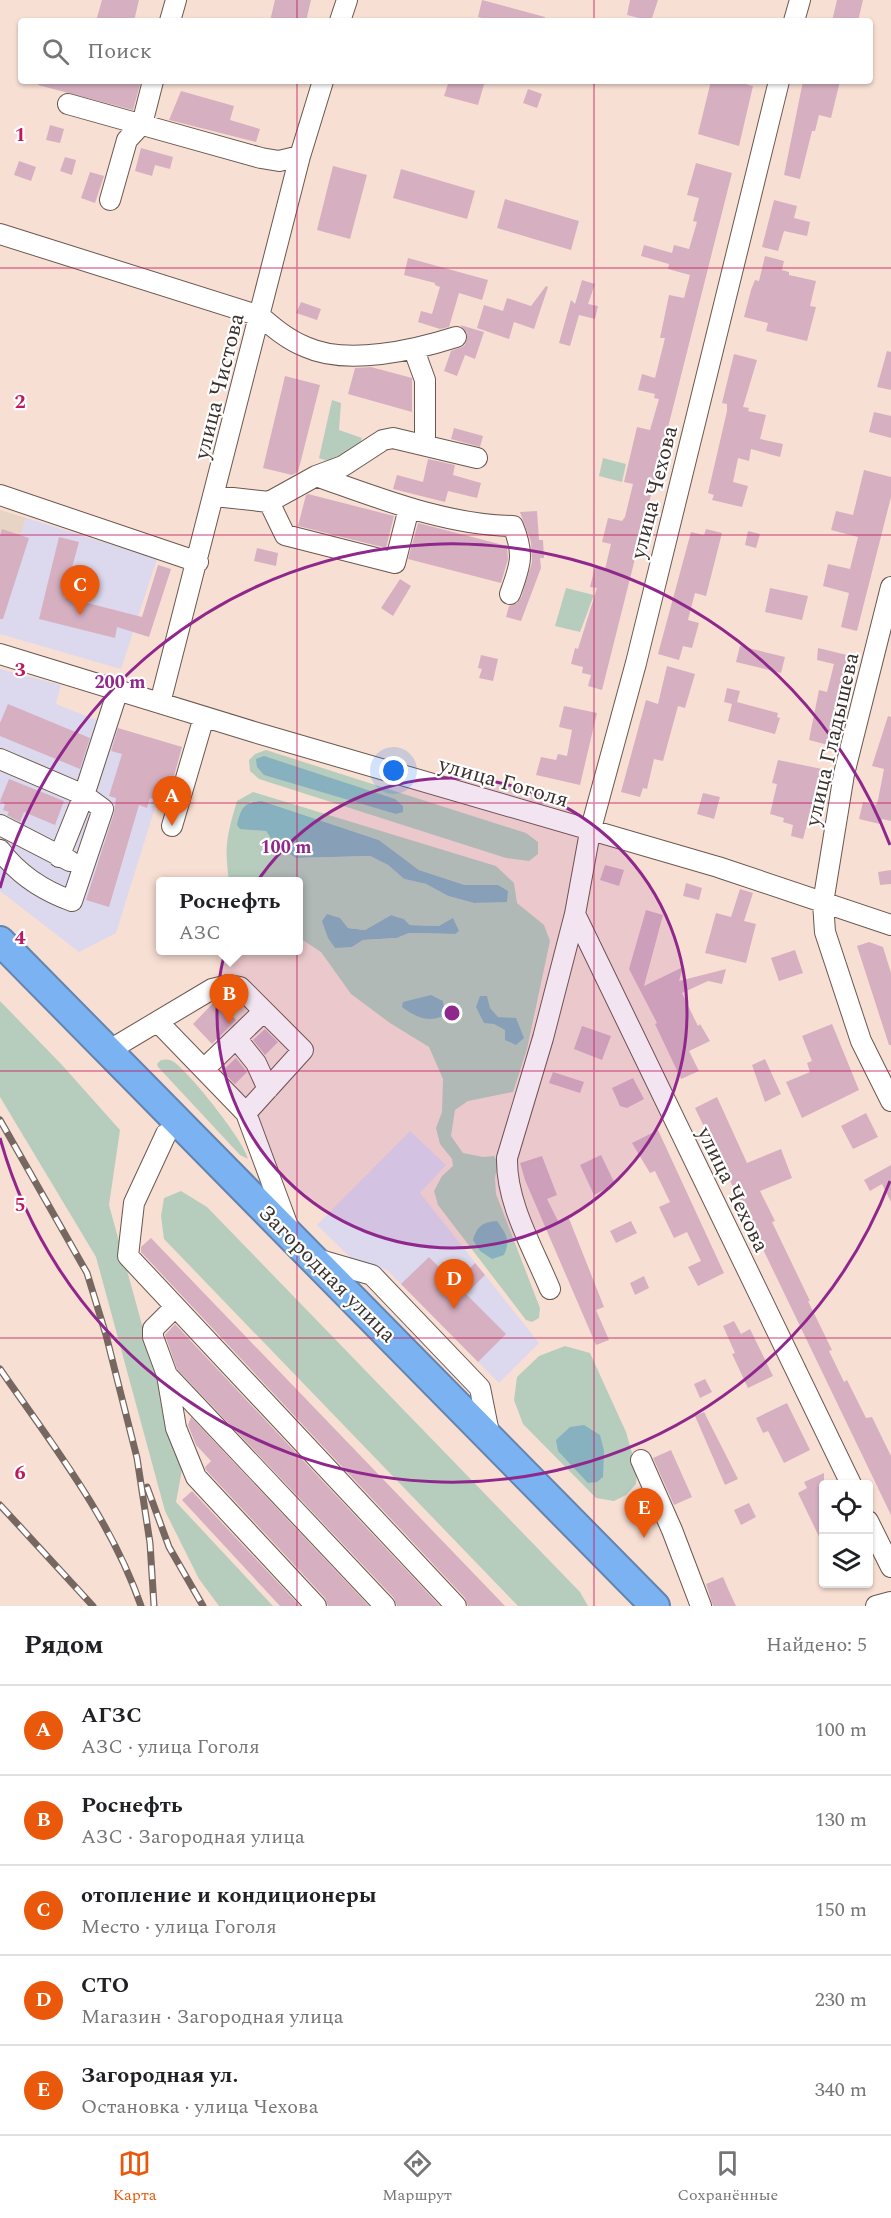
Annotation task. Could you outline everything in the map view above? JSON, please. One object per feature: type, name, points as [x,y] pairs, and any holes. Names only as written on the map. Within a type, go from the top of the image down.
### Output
[{"type":"highway","name":"Загородная улица","points":[[0,941],[291,1234],[491,1443],[655,1606]]},
{"type":"highway","name":"Загородная улица","points":[[0,967],[632,1606]]},
{"type":"street","points":[[171,18],[176,0]]},
{"type":"street","points":[[341,18],[346,0]]},
{"type":"street","points":[[795,18],[800,0]]},
{"type":"street","points":[[110,200],[128,140],[142,124],[152,84]]},
{"type":"street","name":"улица Чистова","points":[[160,703],[198,562],[300,156],[321,84]]},
{"type":"street","name":"улица Чехова","points":[[550,1289],[511,1194],[507,1176],[507,1158],[543,1038],[574,914],[590,831],[636,663],[779,84]]},
{"type":"street","points":[[68,104],[261,158],[279,161],[300,156]]},
{"type":"street","points":[[0,234],[260,316],[279,333],[308,348],[340,355],[414,350],[456,337]]},
{"type":"street","points":[[414,350],[425,380],[426,444]]},
{"type":"street","points":[[214,496],[270,502],[316,476],[344,466],[383,440],[393,438],[426,444],[477,458]]},
{"type":"street","points":[[316,476],[410,508],[482,526],[513,526],[521,545],[521,565],[510,594]]},
{"type":"street","points":[[0,495],[198,562]]},
{"type":"street","points":[[270,502],[285,535],[395,563],[410,508]]},
{"type":"street","name":"улица Гладышева","points":[[891,587],[844,774],[823,903],[825,932],[861,1041],[891,1101]]},
{"type":"street","name":"улица Гоголя","points":[[0,654],[204,717],[718,867],[891,925]]},
{"type":"street","points":[[59,857],[84,795],[118,690]]},
{"type":"street","points":[[172,826],[204,717]]},
{"type":"street","points":[[0,759],[84,795],[103,809],[72,901],[48,892],[8,860],[0,850]]},
{"type":"street","points":[[0,825],[83,868]]},
{"type":"street","name":"улица Чехова","points":[[574,914],[849,1480]]},
{"type":"street","points":[[108,1051],[212,990],[229,985],[240,987],[303,1050],[246,1113]]},
{"type":"street","points":[[204,1069],[264,1011]]},
{"type":"street","points":[[158,1022],[246,1113],[291,1234]]},
{"type":"street","points":[[236,1038],[256,1063],[268,1089]]},
{"type":"street","points":[[166,1134],[134,1203],[128,1256],[456,1606]]},
{"type":"street","points":[[175,1307],[153,1329],[153,1337],[167,1375],[176,1428],[196,1478],[316,1606]]},
{"type":"street","points":[[167,1375],[385,1606]]},
{"type":"street","points":[[641,1460],[672,1530],[701,1606]]},
{"type":"street","points":[[873,1531],[891,1567]]},
{"type":"street","points":[[876,1606],[891,1602]]},
{"type":"shaded area","points":[[0,510],[26,518],[0,605]]},
{"type":"shaded area","points":[[26,518],[157,559],[121,669],[0,634],[0,605]]},
{"type":"shaded area","points":[[0,669],[61,685],[56,704],[117,728],[182,747],[174,774],[166,772],[116,933],[79,952],[0,891]]},
{"type":"shaded area","points":[[410,1131],[446,1165],[420,1193],[539,1343],[499,1383],[387,1270],[352,1259],[317,1225]]},
{"type":"green space","points":[[332,400],[341,403],[339,430],[362,438],[353,470],[319,458]]},
{"type":"green space","points":[[603,458],[626,464],[622,482],[599,476]]},
{"type":"green space","points":[[566,588],[594,595],[580,632],[555,626]]},
{"type":"green space","points":[[266,750],[526,833],[538,842],[538,854],[529,861],[506,858],[259,779],[250,771],[249,760],[255,754]]},
{"type":"green space","points":[[253,792],[496,866],[514,883],[517,903],[544,925],[550,941],[527,1049],[513,1092],[468,1101],[455,1110],[451,1136],[463,1153],[483,1157],[494,1156],[498,1162],[495,1178],[496,1194],[540,1308],[539,1318],[532,1322],[526,1320],[438,1205],[434,1191],[442,1176],[453,1166],[452,1159],[440,1144],[436,1128],[442,1112],[443,1079],[429,1047],[390,1023],[351,994],[321,952],[303,940],[303,877],[229,877],[227,841],[237,801]],"holes":[[[262,801],[379,840],[419,870],[465,885],[498,885],[507,901],[474,903],[448,896],[426,884],[404,879],[388,865],[370,856],[296,858],[276,846],[266,831],[261,829],[249,802]],[[391,915],[404,919],[410,925],[439,926],[455,934],[409,933],[397,938],[363,940],[352,947],[348,928],[365,930]]]},
{"type":"green space","points":[[0,1001],[62,1065],[120,1130],[109,1205],[182,1470],[176,1502],[273,1606],[219,1606],[199,1579],[165,1511],[96,1257],[0,1097]]},
{"type":"green space","points":[[161,1060],[172,1061],[192,1079],[237,1138],[248,1159],[240,1155],[158,1067],[157,1064]]},
{"type":"green space","points":[[181,1191],[207,1207],[580,1592],[588,1606],[518,1606],[164,1239],[161,1216],[164,1198]]},
{"type":"green space","points":[[565,1346],[590,1353],[626,1432],[637,1470],[636,1484],[626,1495],[614,1501],[596,1498],[523,1424],[514,1400],[517,1377],[539,1356]]},
{"type":"water","points":[[264,756],[395,799],[403,806],[403,812],[396,814],[264,775],[257,767],[256,759]]},
{"type":"water","points":[[262,801],[379,840],[419,870],[465,885],[498,885],[508,891],[507,902],[474,903],[448,896],[426,884],[404,879],[388,865],[370,856],[296,858],[276,846],[266,831],[240,829],[237,825],[244,807]]},
{"type":"water","points":[[327,914],[340,918],[348,928],[365,930],[391,915],[404,919],[410,925],[439,926],[453,918],[459,931],[455,934],[409,933],[397,938],[363,940],[352,947],[335,948],[328,938],[322,921]]},
{"type":"water","points":[[431,995],[443,1001],[445,1015],[428,1019],[402,1007],[403,1002]]},
{"type":"water","points":[[480,996],[487,996],[490,1008],[498,1017],[516,1018],[524,1038],[516,1045],[505,1040],[505,1030],[494,1024],[484,1023],[476,1007]]},
{"type":"water","points":[[497,1221],[505,1234],[507,1245],[504,1255],[492,1259],[480,1251],[473,1240],[476,1231],[481,1226]]},
{"type":"water","points":[[584,1425],[600,1435],[604,1451],[603,1477],[597,1482],[588,1483],[558,1451],[556,1440],[570,1427]]},
{"type":"building","points":[[102,0],[139,0],[135,18],[97,18]]},
{"type":"building","points":[[275,0],[311,0],[307,18],[271,18]]},
{"type":"building","points":[[482,0],[545,17],[482,18],[478,17]]},
{"type":"building","points":[[630,0],[658,0],[652,18],[627,15]]},
{"type":"building","points":[[837,0],[863,0],[859,18],[833,18]]},
{"type":"building","points":[[38,84],[140,84],[133,110]]},
{"type":"building","points":[[448,84],[484,84],[478,105],[444,96]]},
{"type":"building","points":[[710,84],[753,86],[739,146],[698,134]]},
{"type":"building","points":[[802,84],[839,84],[831,118],[819,115],[815,131],[812,131],[800,179],[784,175]]},
{"type":"building","points":[[528,89],[542,94],[537,108],[523,103]]},
{"type":"building","points":[[181,91],[234,106],[230,120],[260,129],[256,142],[169,120]]},
{"type":"building","points":[[50,125],[64,129],[60,143],[46,140]]},
{"type":"building","points":[[141,148],[173,157],[170,169],[155,165],[152,176],[135,171]]},
{"type":"building","points":[[65,157],[76,160],[72,175],[60,171]]},
{"type":"building","points":[[19,161],[36,167],[31,181],[14,175]]},
{"type":"building","points":[[696,163],[732,173],[602,690],[588,686],[591,675],[582,673],[583,667],[571,664],[597,588],[590,587],[595,567],[605,569],[611,544],[602,542],[608,518],[622,521],[625,517],[633,484],[624,482],[637,427],[650,430],[659,399],[654,398],[655,394],[638,390],[642,374],[655,378],[665,338],[660,338],[669,295],[684,298],[690,275],[668,269],[669,264],[641,256],[644,245],[672,253],[674,245],[689,249],[697,222],[693,221],[699,198],[687,195]]},
{"type":"building","points":[[333,166],[367,175],[350,239],[317,230]]},
{"type":"building","points":[[401,169],[475,191],[467,219],[393,198]]},
{"type":"building","points":[[90,172],[104,176],[95,203],[81,198]]},
{"type":"building","points":[[505,199],[579,221],[571,250],[497,228]]},
{"type":"building","points":[[774,200],[797,206],[794,218],[810,222],[807,236],[784,231],[778,251],[762,247]]},
{"type":"building","points":[[765,256],[784,261],[782,270],[789,272],[789,275],[816,281],[810,306],[816,307],[807,341],[766,331],[768,323],[744,317],[755,280],[759,281]]},
{"type":"building","points":[[408,258],[488,280],[482,300],[459,293],[449,327],[440,329],[418,322],[421,311],[432,314],[440,287],[435,283],[404,275]]},
{"type":"building","points":[[582,280],[595,284],[588,304],[598,306],[595,319],[579,315],[570,346],[559,343],[571,300],[575,304]]},
{"type":"building","points":[[546,286],[548,287],[534,329],[514,322],[509,339],[477,328],[484,305],[503,311],[507,298],[531,306]]},
{"type":"building","points":[[301,302],[321,309],[317,320],[296,313]]},
{"type":"building","points":[[460,325],[484,332],[475,359],[465,355],[457,376],[444,371],[451,351],[464,346],[467,340],[467,333]]},
{"type":"building","points":[[887,351],[891,352],[891,390],[877,387]]},
{"type":"building","points":[[734,354],[757,360],[743,407],[749,408],[748,411],[766,415],[760,439],[783,444],[780,457],[751,449],[749,461],[738,458],[733,482],[748,486],[742,507],[712,500],[714,495],[708,493],[727,411],[727,404],[722,403]]},
{"type":"building","points":[[371,367],[412,378],[412,412],[348,394],[355,368]]},
{"type":"building","points":[[285,376],[320,385],[298,472],[292,475],[263,468]]},
{"type":"building","points":[[874,412],[891,416],[891,438],[869,432]]},
{"type":"building","points":[[454,428],[483,436],[480,447],[451,439]]},
{"type":"building","points":[[428,459],[455,465],[453,475],[481,483],[477,498],[448,491],[445,502],[393,489],[397,475],[423,482]]},
{"type":"building","points":[[864,470],[891,477],[891,497],[857,631],[841,627],[849,593],[823,586],[828,564],[850,569],[858,537],[831,530],[836,511],[853,515]]},
{"type":"building","points":[[308,494],[394,516],[386,548],[298,526]]},
{"type":"building","points":[[537,511],[539,540],[543,540],[544,558],[540,558],[541,568],[521,621],[506,617],[509,606],[517,603],[521,598],[532,562],[531,542],[520,512]]},
{"type":"building","points":[[418,523],[507,546],[508,559],[501,583],[408,559]]},
{"type":"building","points":[[2,529],[29,538],[3,619],[0,619],[0,536]]},
{"type":"building","points":[[706,529],[722,533],[706,596],[695,593],[688,620],[699,623],[692,648],[683,646],[679,660],[658,654],[691,532],[704,535]]},
{"type":"building","points":[[748,531],[760,534],[756,548],[745,545]]},
{"type":"building","points":[[59,537],[79,542],[64,597],[142,617],[158,565],[171,569],[149,637],[117,627],[115,638],[39,619]]},
{"type":"building","points":[[257,548],[278,553],[276,566],[254,561]]},
{"type":"building","points":[[400,579],[411,586],[393,616],[381,608]]},
{"type":"building","points":[[770,588],[808,596],[802,620],[765,612]]},
{"type":"building","points":[[740,646],[785,657],[781,673],[736,662]]},
{"type":"building","points":[[818,648],[851,656],[828,745],[809,740],[819,690],[827,692],[834,664],[817,660]]},
{"type":"building","points":[[481,655],[498,659],[493,681],[479,678],[482,669],[478,668]]},
{"type":"building","points":[[667,666],[695,674],[685,708],[678,706],[663,761],[654,759],[647,789],[643,788],[640,797],[621,792],[646,700],[658,704]]},
{"type":"building","points":[[727,688],[740,691],[737,702],[778,713],[777,717],[780,718],[775,734],[728,721],[732,704],[724,702]]},
{"type":"building","points":[[8,704],[90,738],[80,769],[0,736],[0,723]]},
{"type":"building","points":[[564,706],[597,713],[580,785],[536,775],[541,757],[556,760],[558,754],[567,756],[572,730],[559,727]]},
{"type":"building","points":[[888,716],[891,717],[891,821],[882,819],[880,824],[859,819],[863,802],[876,805],[878,800],[884,769],[872,766]]},
{"type":"building","points":[[118,728],[182,747],[167,802],[150,798],[147,808],[139,805],[109,907],[86,900],[114,813],[116,798],[109,796],[122,754],[111,751]]},
{"type":"building","points":[[778,760],[822,769],[803,839],[791,836],[793,825],[783,822],[784,818],[770,814],[777,784],[772,783]]},
{"type":"building","points":[[9,779],[64,801],[55,825],[24,812],[20,822],[7,815],[9,812],[3,810],[5,804],[0,801]]},
{"type":"building","points":[[703,793],[720,797],[714,819],[697,814]]},
{"type":"building","points":[[605,865],[624,870],[619,886],[600,880]]},
{"type":"building","points":[[891,870],[891,884],[880,885],[878,872]]},
{"type":"building","points":[[686,883],[702,888],[699,900],[683,896]]},
{"type":"building","points":[[740,889],[753,893],[744,921],[756,924],[746,963],[705,953],[716,913],[731,917]]},
{"type":"building","points":[[646,910],[663,915],[644,986],[683,967],[679,981],[726,969],[722,984],[708,981],[682,993],[698,1026],[700,1024],[710,1041],[689,1051],[699,1071],[681,1079],[655,1024],[657,1023],[629,969]]},
{"type":"building","points":[[869,942],[883,947],[891,973],[891,1045],[889,1045],[857,946]]},
{"type":"building","points":[[795,950],[803,973],[779,981],[771,958]]},
{"type":"building","points":[[216,1000],[236,1020],[212,1044],[193,1024]]},
{"type":"building","points":[[832,1024],[859,1090],[802,1118],[786,1082],[810,1072],[807,1063],[812,1061],[802,1036]]},
{"type":"building","points":[[582,1026],[611,1036],[602,1060],[574,1049]]},
{"type":"building","points":[[265,1029],[278,1042],[265,1055],[253,1040]]},
{"type":"building","points":[[236,1058],[247,1072],[235,1084],[222,1071]]},
{"type":"building","points":[[765,1059],[781,1094],[765,1102],[752,1065]]},
{"type":"building","points":[[553,1072],[584,1082],[580,1093],[549,1083]]},
{"type":"building","points":[[633,1078],[644,1099],[627,1108],[620,1106],[612,1088]]},
{"type":"building","points":[[717,1097],[747,1163],[781,1149],[792,1178],[760,1191],[775,1221],[772,1222],[832,1350],[829,1351],[844,1382],[847,1380],[866,1418],[872,1417],[891,1456],[891,1515],[695,1108]]},
{"type":"building","points":[[866,1113],[878,1137],[853,1149],[841,1126]]},
{"type":"building","points":[[658,1130],[724,1273],[698,1286],[688,1267],[701,1261],[687,1232],[674,1238],[659,1207],[670,1202],[655,1171],[650,1173],[632,1143]]},
{"type":"building","points":[[601,1155],[615,1184],[594,1195],[580,1165]]},
{"type":"building","points":[[542,1156],[557,1195],[547,1199],[558,1221],[568,1216],[604,1307],[596,1310],[609,1340],[596,1345],[525,1180],[520,1163]]},
{"type":"building","points":[[891,1165],[891,1202],[882,1184],[870,1191],[864,1180]]},
{"type":"building","points":[[631,1221],[637,1233],[616,1243],[610,1231]]},
{"type":"building","points":[[151,1238],[505,1606],[468,1606],[465,1598],[141,1252],[141,1247]]},
{"type":"building","points":[[429,1257],[455,1283],[475,1263],[485,1275],[466,1294],[506,1334],[478,1362],[401,1284]]},
{"type":"building","points":[[644,1276],[649,1288],[635,1295],[630,1283]]},
{"type":"building","points":[[734,1321],[741,1334],[750,1329],[773,1376],[748,1388],[732,1354],[735,1353],[723,1326]]},
{"type":"building","points":[[175,1324],[440,1606],[397,1606],[394,1598],[177,1369],[165,1335]]},
{"type":"building","points":[[705,1379],[712,1392],[700,1398],[694,1384]]},
{"type":"building","points":[[787,1403],[810,1450],[784,1463],[768,1431],[763,1433],[756,1418]]},
{"type":"building","points":[[704,1412],[738,1479],[725,1485],[695,1416]]},
{"type":"building","points":[[191,1417],[369,1606],[328,1606],[325,1598],[206,1470],[205,1467],[211,1461],[196,1445],[188,1425]]},
{"type":"building","points":[[671,1450],[692,1497],[674,1505],[653,1458]]},
{"type":"building","points":[[824,1473],[824,1480],[819,1480],[819,1537],[798,1493],[807,1488],[804,1482]]},
{"type":"building","points":[[192,1491],[300,1606],[280,1606],[182,1500]]},
{"type":"building","points":[[749,1503],[756,1517],[741,1525],[734,1510]]},
{"type":"building","points":[[723,1577],[736,1606],[713,1606],[706,1584]]},
{"type":"railway","points":[[0,1120],[87,1273],[106,1335],[137,1458],[150,1543],[154,1606]]},
{"type":"railway","points":[[0,1369],[60,1454],[97,1513],[114,1543],[141,1606]]},
{"type":"railway","points":[[147,1487],[169,1547],[203,1606]]},
{"type":"railway","points":[[0,1505],[93,1606]]},
{"type":"place","name":"отопление и кондиционеры","points":[[80,615]]},
{"type":"place","name":"АГЗС","points":[[172,826]]},
{"type":"place","name":"Роснефть","points":[[229,1024]]},
{"type":"place","name":"СТО","points":[[454,1309]]},
{"type":"place","name":"Загородная ул.","points":[[644,1538]]}]
